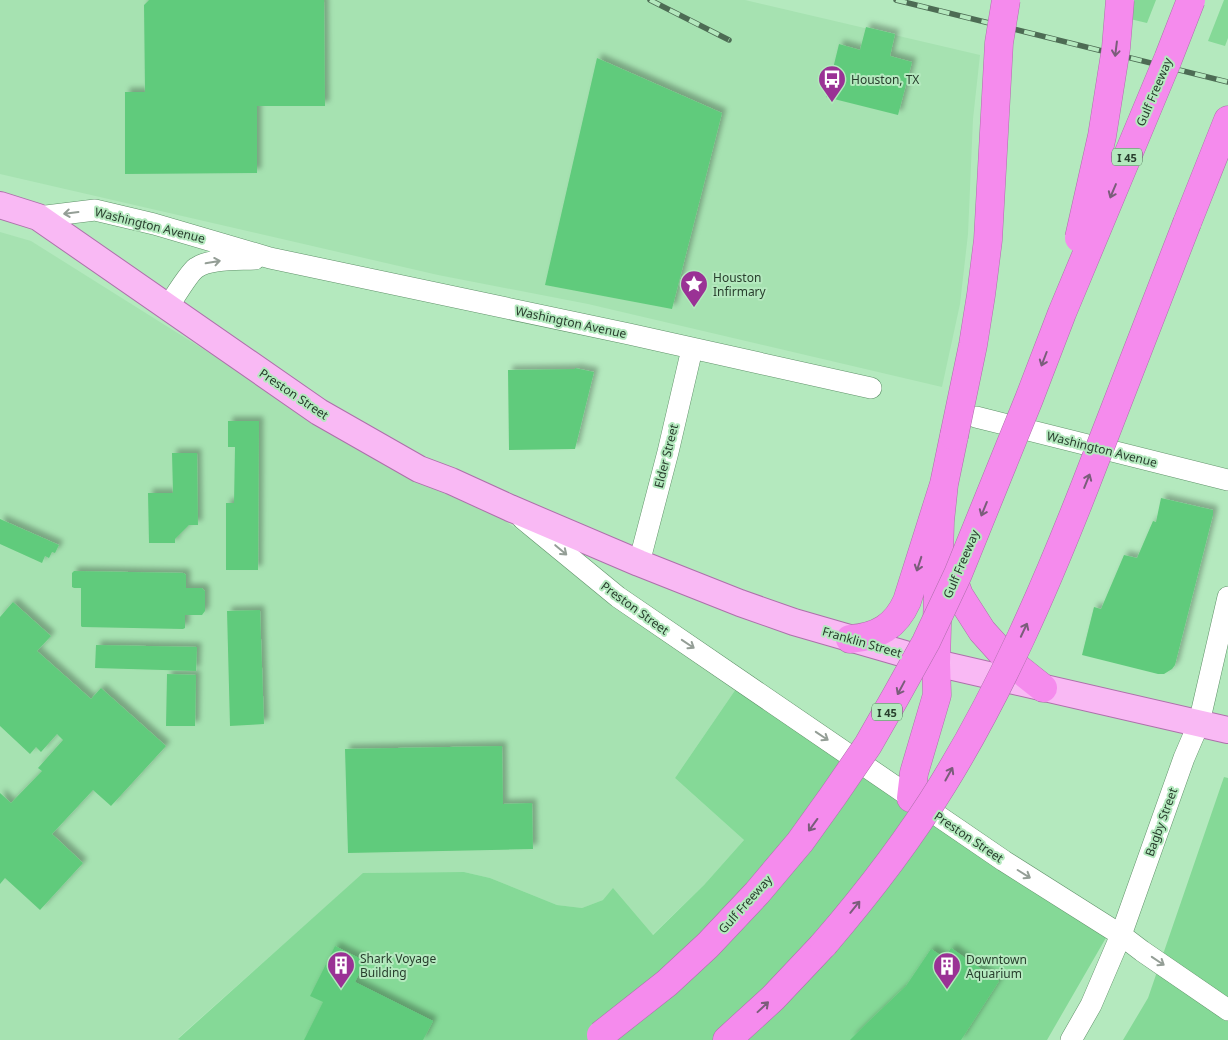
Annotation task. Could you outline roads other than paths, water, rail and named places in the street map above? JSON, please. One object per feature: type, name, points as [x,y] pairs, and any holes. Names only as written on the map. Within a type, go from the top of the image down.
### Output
[{"type":"highway","points":[[911,798],[914,773],[937,695],[936,663],[940,521],[944,484],[973,346],[988,240],[999,43],[1006,0]]},
{"type":"highway","points":[[1062,313],[1102,136],[1116,48],[1120,0]]},
{"type":"highway","name":"Gulf Freeway","points":[[594,1040],[667,983],[708,945],[757,893],[800,842],[868,745],[926,642],[958,574],[1062,313],[1191,0]]},
{"type":"highway","points":[[727,1040],[773,998],[817,952],[866,894],[906,841],[943,784],[972,733],[1048,578],[1119,402],[1228,120]]},
{"type":"highway","points":[[1187,223],[1228,159]]},
{"type":"highway","points":[[850,639],[861,638],[882,630],[891,625],[903,610],[944,484]]},
{"type":"highway","points":[[940,521],[946,561],[959,594],[982,631],[1009,661],[1043,688]]},
{"type":"main road","name":"Washington Avenue","points":[[0,205],[38,217]]},
{"type":"main road","name":"Preston Street","points":[[38,217],[319,412],[419,469],[451,481],[510,508]]},
{"type":"main road","name":"Franklin Street","points":[[510,508],[639,563],[794,622],[936,663],[1228,730]]},
{"type":"street","name":"Washington Avenue","points":[[38,217],[95,210],[154,224],[270,258],[610,330],[871,388]]},
{"type":"street","name":"Washington Avenue","points":[[168,307],[194,268],[207,263],[227,260],[270,258]]},
{"type":"street","name":"Elder Street","points":[[639,563],[692,349]]},
{"type":"street","name":"Washington Avenue","points":[[976,417],[1228,480]]},
{"type":"street","name":"Preston Street","points":[[510,508],[618,597],[1004,861],[1121,935],[1228,1010]]},
{"type":"street","name":"Bagby Street","points":[[1072,1040],[1091,1005],[1121,935],[1181,767],[1199,723],[1228,597]]},
{"type":"railway","points":[[650,0],[729,40]]},
{"type":"railway","points":[[896,0],[1228,82]]},
{"type":"place","name":"Houston, TX","points":[[832,103]]},
{"type":"place","name":"Houston Infirmary","points":[[694,308]]},
{"type":"place","name":"Shark Voyage Building","points":[[341,989]]},
{"type":"place","name":"Downtown Aquarium","points":[[947,990]]}]
